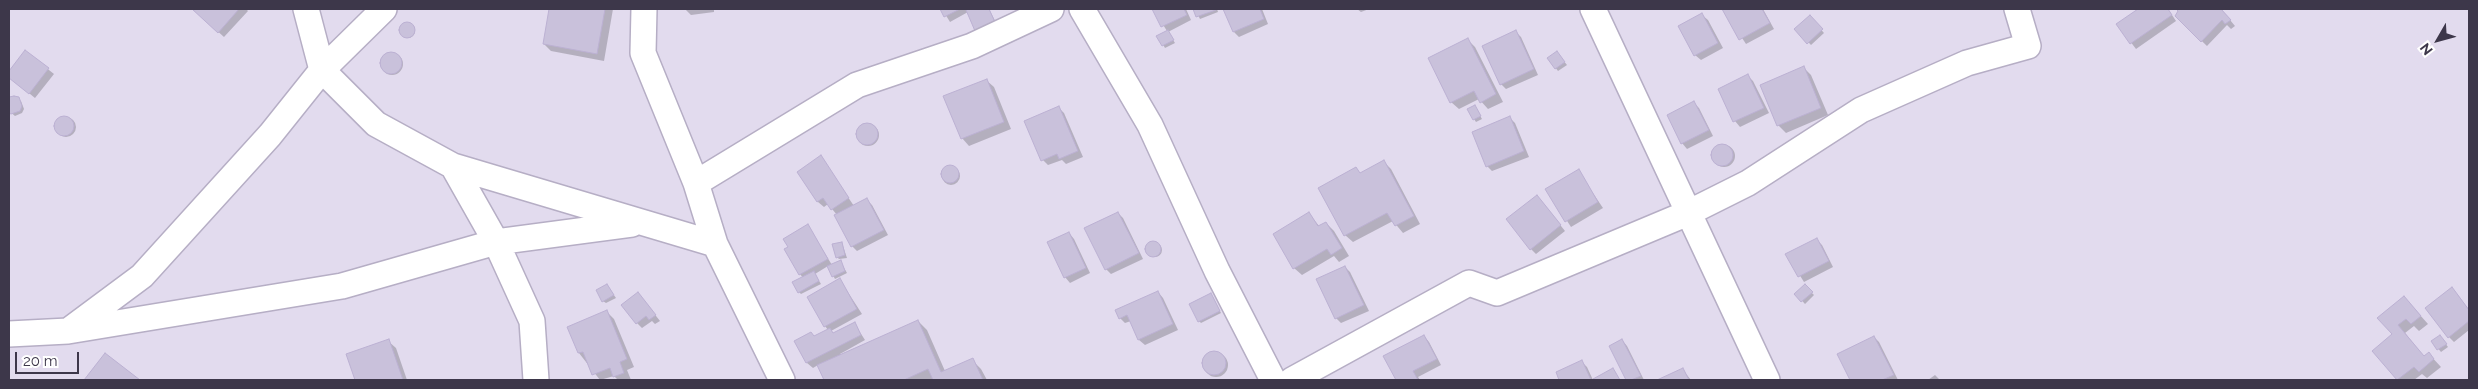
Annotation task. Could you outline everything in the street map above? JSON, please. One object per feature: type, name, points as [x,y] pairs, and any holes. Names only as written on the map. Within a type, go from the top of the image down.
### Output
[{"type":"street","points":[[306,9],[322,70],[376,124],[453,166],[715,244]]},
{"type":"street","points":[[68,331],[142,276],[270,135],[322,70],[384,9]]},
{"type":"street","points":[[644,9],[643,53],[696,183],[715,244],[782,380]]},
{"type":"street","points":[[696,183],[857,85],[972,46],[1051,9]]},
{"type":"street","points":[[1082,9],[1150,125],[1216,270],[1273,380]]},
{"type":"street","points":[[1593,9],[1767,380]]},
{"type":"street","points":[[1292,380],[1469,283],[1497,293],[1688,213],[1748,183],[1861,110],[1968,63],[2028,46],[2017,9]]},
{"type":"street","points":[[453,166],[496,242],[532,321],[536,380]]},
{"type":"street","points":[[9,334],[68,331],[342,286],[496,242],[640,223]]},
{"type":"shaded area","points":[[9,9],[2469,9],[2469,380],[9,380]]},
{"type":"building","points":[[192,9],[239,9],[218,33]]},
{"type":"building","points":[[549,9],[605,9],[597,54],[543,44]]},
{"type":"building","points":[[940,9],[960,9],[944,17]]},
{"type":"building","points":[[989,9],[995,22],[975,31],[966,10]]},
{"type":"building","points":[[1152,9],[1184,9],[1187,15],[1161,27]]},
{"type":"building","points":[[1193,9],[1216,9],[1216,10],[1196,17]]},
{"type":"building","points":[[1223,9],[1260,9],[1264,19],[1233,32]]},
{"type":"building","points":[[1722,9],[1762,9],[1770,23],[1739,40]]},
{"type":"building","points":[[2138,9],[2168,9],[2172,15],[2130,44],[2116,24]]},
{"type":"building","points":[[2176,9],[2221,9],[2231,20],[2225,24],[2222,20],[2201,42],[2175,16],[2178,11]]},
{"type":"building","points":[[1702,13],[1718,43],[1694,56],[1678,26]]},
{"type":"building","points":[[1810,15],[1823,29],[1807,44],[1794,29]]},
{"type":"building","points":[[407,22],[413,24],[415,30],[413,36],[407,38],[401,36],[399,30],[401,24]]},
{"type":"building","points":[[1168,30],[1174,40],[1162,46],[1156,36]]},
{"type":"building","points":[[1516,30],[1534,69],[1500,85],[1482,46]]},
{"type":"building","points":[[1468,38],[1496,94],[1480,103],[1474,91],[1450,103],[1428,58]]},
{"type":"building","points":[[25,50],[49,68],[29,94],[9,78],[9,71]]},
{"type":"building","points":[[1557,51],[1565,62],[1555,69],[1547,58]]},
{"type":"building","points":[[391,52],[399,55],[402,63],[399,71],[391,74],[383,71],[380,63],[383,55]]},
{"type":"building","points":[[1804,66],[1821,108],[1777,126],[1760,85]]},
{"type":"building","points":[[1748,74],[1764,108],[1733,122],[1718,89]]},
{"type":"building","points":[[987,79],[1004,122],[961,139],[943,96]]},
{"type":"building","points":[[9,97],[19,97],[22,106],[20,111],[11,114],[9,113]]},
{"type":"building","points":[[1694,101],[1709,130],[1681,144],[1667,115]]},
{"type":"building","points":[[1475,105],[1481,116],[1473,120],[1467,109]]},
{"type":"building","points":[[1059,106],[1078,151],[1059,159],[1057,154],[1041,161],[1024,121]]},
{"type":"building","points":[[60,116],[68,116],[74,122],[74,130],[68,136],[60,136],[54,130],[54,122]]},
{"type":"building","points":[[1510,116],[1524,151],[1486,167],[1472,132]]},
{"type":"building","points":[[867,123],[875,126],[878,134],[875,142],[867,145],[859,142],[856,134],[859,126]]},
{"type":"building","points":[[1722,144],[1732,151],[1733,155],[1726,165],[1722,166],[1712,159],[1711,155],[1718,145]]},
{"type":"building","points":[[821,155],[849,198],[831,210],[823,198],[817,202],[797,172]]},
{"type":"building","points":[[1384,160],[1414,216],[1395,226],[1387,213],[1344,236],[1318,188],[1356,167],[1360,173]]},
{"type":"building","points":[[950,165],[956,168],[959,174],[956,180],[950,183],[944,180],[941,174],[944,168]]},
{"type":"building","points":[[1579,169],[1598,202],[1565,222],[1545,189]]},
{"type":"building","points":[[1537,195],[1561,225],[1530,250],[1506,219]]},
{"type":"building","points":[[867,198],[884,230],[851,247],[834,215]]},
{"type":"building","points":[[1118,212],[1139,253],[1105,270],[1084,228]]},
{"type":"building","points":[[1309,212],[1318,226],[1326,222],[1342,248],[1331,255],[1327,249],[1293,269],[1273,234]]},
{"type":"building","points":[[808,224],[828,259],[799,275],[784,249],[788,247],[783,239]]},
{"type":"building","points":[[1069,232],[1086,268],[1064,278],[1047,242]]},
{"type":"building","points":[[1817,238],[1829,261],[1798,277],[1785,254]]},
{"type":"building","points":[[1153,241],[1161,249],[1153,257],[1145,249]]},
{"type":"building","points":[[842,242],[845,255],[836,258],[832,244]]},
{"type":"building","points":[[841,260],[845,271],[832,277],[827,266]]},
{"type":"building","points":[[1345,266],[1364,305],[1335,319],[1316,279]]},
{"type":"building","points":[[814,271],[819,281],[798,293],[792,282]]},
{"type":"building","points":[[840,278],[857,309],[824,327],[807,297]]},
{"type":"building","points":[[607,284],[614,295],[602,302],[596,290]]},
{"type":"building","points":[[1805,284],[1813,292],[1801,302],[1794,294]]},
{"type":"building","points":[[2452,287],[2469,310],[2469,321],[2448,338],[2425,308]]},
{"type":"building","points":[[1158,291],[1173,324],[1138,340],[1127,315],[1119,319],[1115,310]]},
{"type":"building","points":[[638,292],[656,315],[649,320],[646,316],[636,324],[621,305]]},
{"type":"building","points":[[1211,293],[1220,311],[1198,322],[1189,304]]},
{"type":"building","points":[[2404,296],[2421,316],[2411,324],[2406,319],[2398,325],[2424,356],[2429,352],[2434,359],[2419,372],[2414,367],[2397,380],[2372,351],[2392,334],[2377,318]]},
{"type":"building","points":[[607,310],[627,359],[620,362],[624,373],[613,377],[610,368],[592,375],[583,352],[578,353],[567,327]]},
{"type":"building","points":[[918,320],[941,372],[973,358],[983,380],[933,380],[928,369],[904,380],[824,380],[817,365]]},
{"type":"building","points":[[855,322],[861,335],[806,363],[794,341],[811,332],[814,336],[830,328],[833,333]]},
{"type":"building","points":[[1424,335],[1437,359],[1413,371],[1418,380],[1396,380],[1383,356]]},
{"type":"building","points":[[2440,335],[2447,344],[2437,350],[2431,341]]},
{"type":"building","points":[[1874,336],[1894,375],[1882,380],[1850,380],[1837,354]]},
{"type":"building","points":[[389,339],[403,380],[355,380],[346,354]]},
{"type":"building","points":[[1622,339],[1641,376],[1631,380],[1626,380],[1609,346]]},
{"type":"building","points":[[1214,351],[1222,355],[1226,363],[1222,371],[1214,375],[1206,371],[1202,363],[1206,355]]},
{"type":"building","points":[[105,353],[140,380],[84,380]]},
{"type":"building","points":[[1582,360],[1591,380],[1559,380],[1556,372]]},
{"type":"building","points":[[1613,368],[1620,380],[1593,379]]},
{"type":"building","points":[[1683,368],[1689,380],[1657,380]]}]
